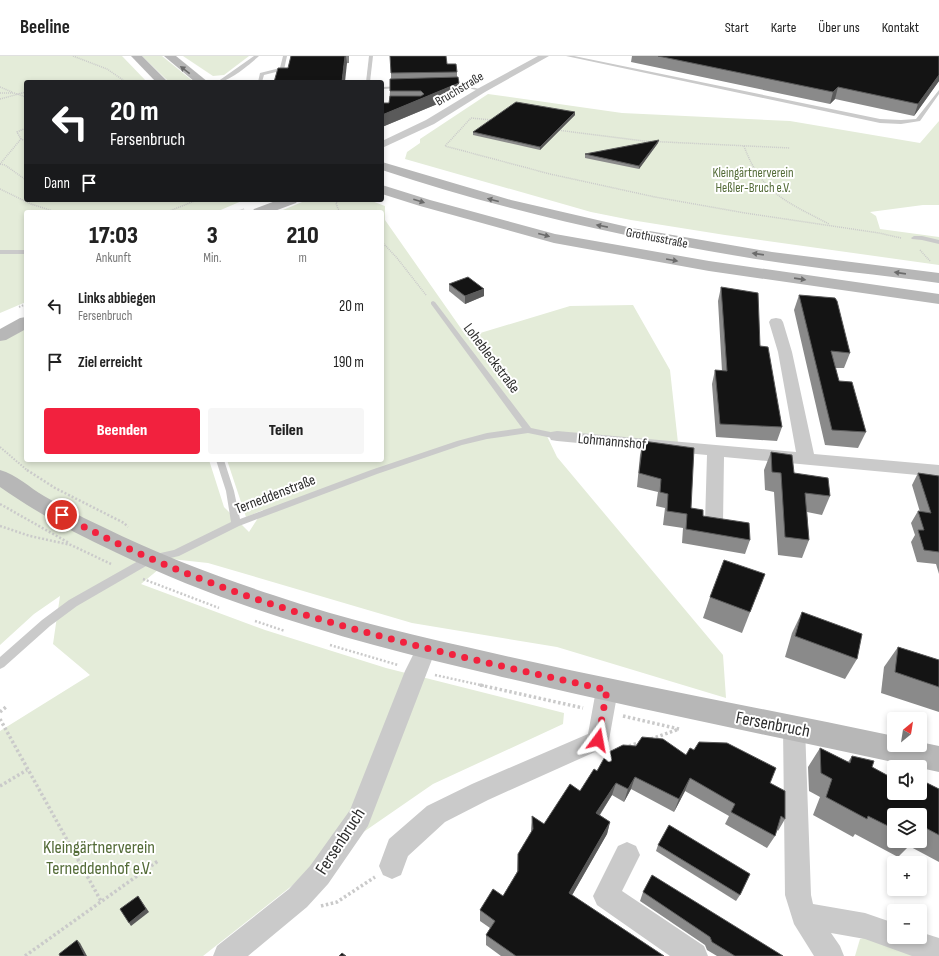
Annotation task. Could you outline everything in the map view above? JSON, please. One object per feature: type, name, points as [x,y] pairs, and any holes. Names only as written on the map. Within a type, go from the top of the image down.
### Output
[{"type":"main road","points":[[136,56],[160,80]]},
{"type":"main road","points":[[169,56],[199,80]]},
{"type":"main road","name":"Grothusstraße","points":[[386,158],[481,196],[584,222],[717,248],[939,278]]},
{"type":"main road","name":"Grothusstraße","points":[[384,190],[424,203],[554,238],[709,266],[939,299]]},
{"type":"main road","points":[[259,210],[274,202]]},
{"type":"main road","points":[[264,210],[286,202]]},
{"type":"main road","points":[[0,328],[24,316]]},
{"type":"main road","points":[[0,336],[24,323]]},
{"type":"main road","name":"Fersenbruch","points":[[1,477],[36,501],[150,559],[202,580],[278,607],[426,649],[607,690],[794,727],[939,759]]},
{"type":"street","name":"Bruchstraße","points":[[384,144],[430,122],[482,90],[545,56]]},
{"type":"street","name":"Bruchstraße","points":[[386,158],[430,122]]},
{"type":"street","points":[[776,322],[786,352],[806,458]]},
{"type":"street","name":"Lohmannshof","points":[[556,436],[939,471]]},
{"type":"street","points":[[714,523],[716,450]]},
{"type":"street","name":"Fersenbruch","points":[[227,956],[298,898],[319,875],[359,818],[426,649]]},
{"type":"street","points":[[392,866],[398,848],[436,814],[480,792],[598,740],[607,690]]},
{"type":"street","points":[[794,727],[798,896],[803,915],[830,956]]},
{"type":"street","points":[[627,855],[606,896],[694,956]]},
{"type":"street","points":[[803,915],[865,926],[887,934]]},
{"type":"street","points":[[916,944],[939,952]]},
{"type":"lane","points":[[222,80],[257,56]]},
{"type":"lane","points":[[260,80],[262,74],[282,69],[285,56]]},
{"type":"lane","points":[[368,80],[370,56]]},
{"type":"lane","points":[[568,56],[880,121],[901,122],[918,120],[939,91]]},
{"type":"lane","points":[[441,86],[462,86],[482,90]]},
{"type":"lane","points":[[384,88],[404,87]]},
{"type":"lane","points":[[914,238],[922,238],[939,242]]},
{"type":"lane","points":[[0,252],[24,252]]},
{"type":"lane","name":"Lohebleckstraße","points":[[433,303],[528,430]]},
{"type":"lane","points":[[528,430],[556,436]]},
{"type":"lane","name":"Terneddenstraße","points":[[0,664],[46,623],[73,603],[150,559],[176,553],[236,524],[366,474],[460,443],[487,436],[528,430]]},
{"type":"lane","points":[[221,462],[230,491],[236,524]]},
{"type":"path","points":[[73,56],[109,70],[124,80]]},
{"type":"path","points":[[0,87],[24,96]]},
{"type":"path","points":[[0,93],[14,92]]},
{"type":"path","points":[[0,99],[24,93]]},
{"type":"path","points":[[493,120],[471,118],[445,146],[563,178],[638,194],[726,210],[879,233],[906,239]]},
{"type":"path","points":[[24,129],[17,132],[21,139],[24,140]]},
{"type":"path","points":[[552,129],[609,138],[790,148]]},
{"type":"path","points":[[21,139],[0,164],[6,165],[24,178]]},
{"type":"path","points":[[744,146],[755,172],[769,190],[783,200],[832,226]]},
{"type":"path","points":[[0,189],[24,201]]},
{"type":"path","points":[[26,202],[50,210]]},
{"type":"path","points":[[172,210],[192,202]]},
{"type":"path","points":[[384,244],[433,303]]},
{"type":"path","points":[[0,447],[35,475],[55,488],[124,523],[133,532]]},
{"type":"path","points":[[0,504],[71,545],[128,572]]},
{"type":"path","points":[[0,526],[30,536],[71,545]]},
{"type":"path","points":[[0,712],[6,708]]},
{"type":"path","points":[[0,719],[100,901]]},
{"type":"path","points":[[622,749],[679,729]]},
{"type":"path","points":[[0,786],[27,770]]},
{"type":"path","points":[[25,956],[100,901],[158,862]]},
{"type":"path","points":[[314,907],[337,902],[392,866]]},
{"type":"green space","points":[[0,56],[122,56],[145,80],[24,80],[24,202],[239,202],[221,210],[24,210],[24,303],[0,313]]},
{"type":"green space","points":[[142,56],[162,56],[192,80],[167,80]]},
{"type":"green space","points":[[183,56],[249,56],[224,75],[213,76]]},
{"type":"green space","name":"Kleingärtnerverein Heßler-Bruch e.V.","points":[[488,94],[622,113],[790,121],[920,143],[939,121],[939,205],[923,205],[870,212],[876,216],[880,229],[939,237],[939,265],[725,235],[631,220],[591,212],[405,159],[407,152],[420,143],[420,139]]},
{"type":"green space","name":"Kleingärtnerverein Terneddenhof e.V.","points":[[302,202],[374,202],[385,206],[385,220],[467,337],[570,306],[633,305],[670,370],[678,443],[546,434],[557,457],[723,655],[726,698],[557,647],[412,623],[208,563],[171,559],[141,584],[265,630],[386,668],[564,713],[563,724],[433,784],[336,851],[203,956],[0,956],[0,731],[90,675],[53,644],[60,596],[34,614],[0,645],[0,341],[24,328],[24,462],[210,462],[224,507],[249,532],[263,510],[246,517],[228,462],[384,462],[384,210],[283,210]]},
{"type":"green space","points":[[872,936],[887,941],[887,944],[895,944],[930,956],[855,956],[860,939]]},
{"type":"building","points":[[291,56],[345,56],[342,80],[275,80],[278,68],[288,68]]},
{"type":"building","points":[[390,56],[446,56],[447,64],[456,64],[457,72],[391,73]]},
{"type":"building","points":[[658,56],[939,56],[939,75],[918,104],[838,87],[833,92]]},
{"type":"building","points":[[458,77],[459,83],[384,114],[384,103],[389,103],[390,96],[421,96],[424,94],[421,91],[390,91],[390,79]]},
{"type":"building","points":[[516,102],[575,112],[540,147],[473,132]]},
{"type":"building","points":[[659,140],[639,166],[585,154]]},
{"type":"building","points":[[468,277],[484,289],[465,296],[449,284]]},
{"type":"building","points":[[721,287],[758,293],[760,346],[768,347],[782,427],[720,424],[715,370],[727,371]]},
{"type":"building","points":[[799,295],[835,298],[837,301],[850,353],[831,351],[839,381],[852,382],[866,432],[832,430]]},
{"type":"building","points":[[643,441],[694,448],[691,508],[703,510],[703,516],[749,523],[750,540],[686,529],[687,514],[667,511],[668,494],[660,492],[661,479],[639,473]]},
{"type":"building","points":[[771,452],[792,455],[794,473],[828,478],[830,496],[805,493],[809,540],[785,537],[781,473],[772,472]]},
{"type":"building","points":[[918,473],[939,476],[939,552],[924,550],[918,530],[924,530],[918,511],[931,513]]},
{"type":"building","points":[[724,560],[765,574],[750,612],[710,597]]},
{"type":"building","points":[[802,612],[862,634],[857,659],[795,636]]},
{"type":"building","points":[[898,647],[939,660],[939,687],[895,672]]},
{"type":"building","points":[[642,737],[663,739],[686,755],[690,748],[694,750],[699,742],[727,743],[776,768],[770,783],[785,791],[785,819],[781,816],[775,836],[731,812],[735,804],[690,778],[679,799],[635,777],[628,789],[616,783],[596,813],[610,822],[569,893],[664,956],[516,956],[486,935],[495,921],[480,910],[493,889],[503,896],[518,871],[518,854],[533,829],[532,816],[544,824],[570,784],[580,791],[594,769],[597,771],[607,753],[623,745],[636,746]]},
{"type":"building","points":[[820,748],[850,763],[852,756],[874,761],[872,767],[887,775],[887,800],[927,800],[927,783],[939,789],[939,835],[927,829],[927,808],[887,808],[887,826],[868,816],[867,819],[826,797],[832,779],[821,773]]},
{"type":"building","points":[[669,825],[750,874],[740,895],[658,845]]},
{"type":"building","points":[[652,875],[783,956],[735,956],[712,942],[710,937],[643,892]]},
{"type":"building","points":[[138,896],[146,909],[129,923],[120,909]]},
{"type":"building","points":[[77,940],[85,956],[60,956],[59,954]]},
{"type":"building","points":[[342,953],[346,956],[339,956]]},
{"type":"route","points":[[62,515],[150,559],[202,580],[278,607],[426,649],[607,690],[598,740]]}]
